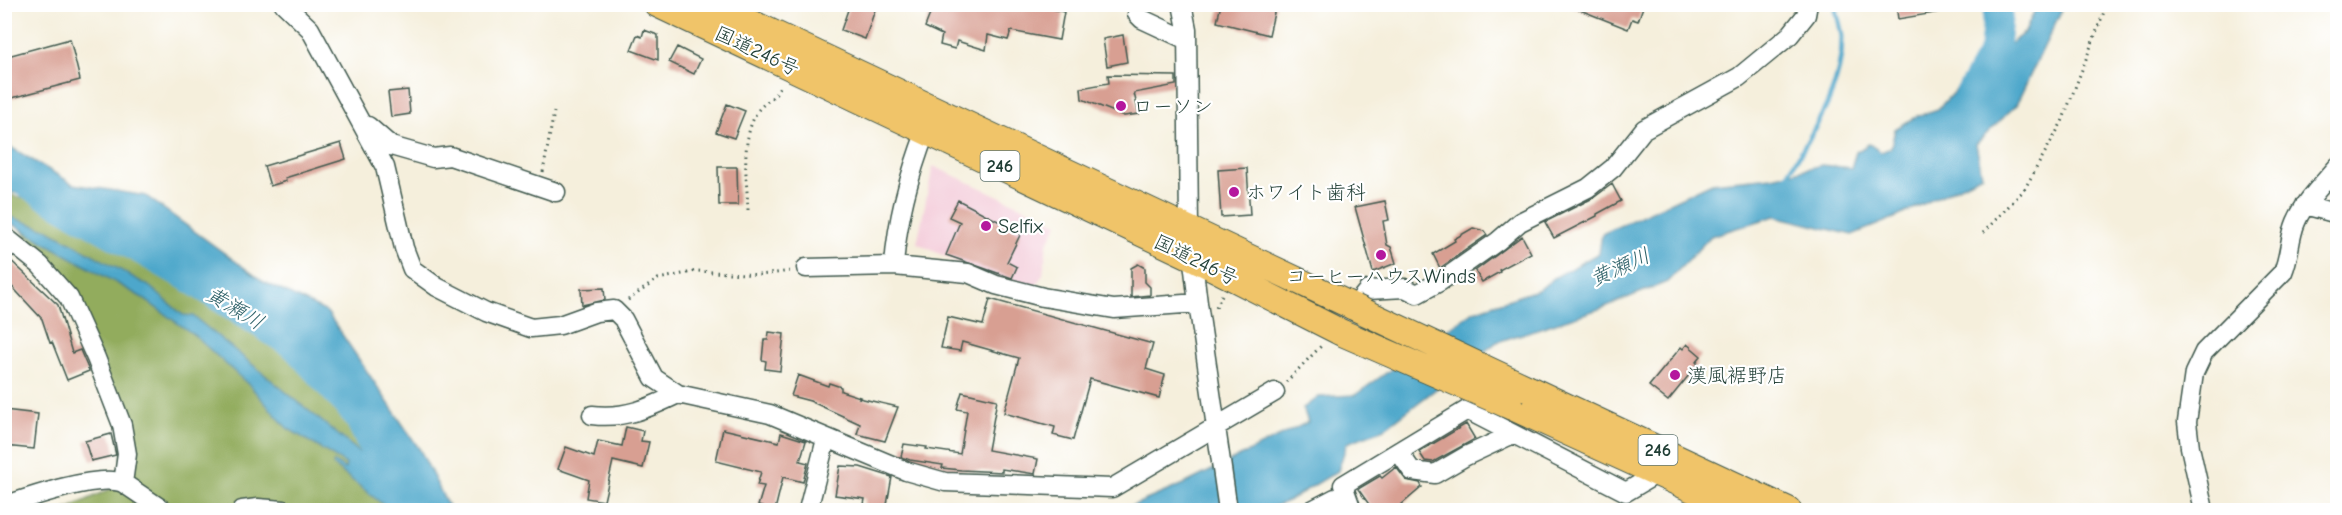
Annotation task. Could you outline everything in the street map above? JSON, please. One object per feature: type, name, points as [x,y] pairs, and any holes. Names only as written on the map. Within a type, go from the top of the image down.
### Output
[{"type":"highway","name":"国道246号","points":[[657,4],[1192,257],[1335,335],[1509,405],[1738,510]]},
{"type":"highway","name":"国道246号","points":[[711,4],[1788,510]]},
{"type":"street","points":[[284,4],[310,29],[385,167],[404,248],[412,269],[437,287],[486,312],[531,328],[560,325],[596,312],[614,310],[623,319],[654,378],[678,394],[770,414],[906,471],[945,482],[1112,488],[1275,392]]},
{"type":"street","points":[[1182,4],[1187,40],[1192,257],[1228,510]]},
{"type":"street","points":[[1354,307],[1368,290],[1405,288],[1418,294],[1441,281],[1498,241],[1520,222],[1588,188],[1613,168],[1644,129],[1739,77],[1782,42],[1806,15],[1808,4]]},
{"type":"street","points":[[1137,14],[1142,19],[1187,40]]},
{"type":"street","points":[[362,121],[392,146],[433,158],[450,156],[548,189]]},
{"type":"street","points":[[894,266],[896,237],[904,194],[926,131]]},
{"type":"street","points":[[2204,510],[2187,422],[2194,373],[2204,352],[2283,272],[2288,260],[2295,224],[2305,205],[2337,166]]},
{"type":"street","points":[[2305,205],[2337,214]]},
{"type":"street","points":[[4,236],[40,265],[69,298],[122,425],[127,454],[123,483]]},
{"type":"street","points":[[806,268],[894,266],[968,273],[996,285],[1089,306],[1114,309],[1198,303]]},
{"type":"street","points":[[592,415],[628,415],[646,410],[678,394]]},
{"type":"street","points":[[1352,510],[1343,485],[1467,410],[1626,492],[1658,473]]},
{"type":"street","points":[[1399,452],[1412,471],[1435,474],[1466,456],[1513,434]]},
{"type":"street","points":[[808,510],[826,439]]},
{"type":"street","points":[[4,506],[75,485],[114,480],[123,483],[163,510]]},
{"type":"street","points":[[1312,510],[1335,498],[1342,510]]},
{"type":"street","points":[[242,510],[258,508],[283,510]]},
{"type":"path","points":[[1983,233],[2024,190],[2062,122],[2107,4]]},
{"type":"path","points":[[748,210],[746,149],[751,127],[758,110],[776,96],[788,65]]},
{"type":"path","points":[[548,189],[549,151],[554,112]]},
{"type":"path","points":[[614,310],[658,279],[697,271],[760,274],[806,268]]},
{"type":"path","points":[[1275,392],[1312,353],[1335,335]]},
{"type":"shaded area","points":[[933,166],[1058,223],[1047,244],[1043,274],[1035,288],[977,272],[917,243]]},
{"type":"green space","points":[[4,192],[16,197],[70,198],[150,254],[245,306],[329,383],[367,435],[391,510],[65,510],[123,483],[119,416],[62,276],[5,211]]},
{"type":"water","points":[[2037,5],[2064,5],[2016,105],[1976,144],[1982,175],[1899,216],[1852,235],[1775,216],[1711,236],[1667,282],[1602,308],[1497,342],[1384,429],[1347,443],[1338,471],[1288,501],[1265,510],[1122,510],[1184,484],[1308,422],[1303,408],[1319,397],[1355,395],[1474,311],[1540,289],[1554,278],[1599,253],[1602,234],[1712,183],[1772,177],[1822,165],[1851,168],[1856,152],[1869,144],[1881,152],[1891,148],[1895,129],[1917,116],[1938,109],[1969,75],[2025,32]]},
{"type":"water","points":[[5,144],[73,184],[146,196],[264,282],[327,312],[420,450],[450,510],[390,510],[333,465],[334,462],[345,469],[346,464],[287,428],[251,387],[194,335],[141,297],[5,220],[5,215],[49,230],[149,286],[183,315],[193,316],[385,473],[368,424],[232,294],[70,198],[5,192]]},
{"type":"building","points":[[850,4],[877,4],[865,39],[841,30]]},
{"type":"building","points":[[934,4],[1032,4],[1064,12],[1059,40],[1011,31],[1008,40],[988,35],[986,50],[957,41],[955,49],[940,45],[942,35],[925,27]]},
{"type":"building","points":[[1221,4],[1242,8],[1242,4],[1276,4],[1269,35],[1217,22]]},
{"type":"building","points":[[1565,4],[1644,4],[1638,21],[1632,19],[1628,29]]},
{"type":"building","points":[[1896,4],[1940,4],[1941,12],[1898,19]]},
{"type":"building","points":[[644,30],[658,35],[658,60],[631,50],[637,35],[642,37]]},
{"type":"building","points":[[1123,35],[1127,62],[1107,66],[1103,39]]},
{"type":"building","points":[[70,39],[80,80],[8,99],[4,87],[4,57]]},
{"type":"building","points":[[677,47],[701,59],[694,74],[669,62]]},
{"type":"building","points":[[1108,75],[1176,76],[1176,85],[1134,93],[1139,114],[1124,116],[1082,99],[1081,88],[1109,83]]},
{"type":"building","points":[[408,90],[410,114],[391,117],[388,92]]},
{"type":"building","points":[[727,104],[745,111],[734,138],[716,132]]},
{"type":"building","points":[[341,143],[346,159],[285,178],[286,181],[270,186],[264,166]]},
{"type":"building","points":[[718,167],[737,167],[738,205],[719,205]]},
{"type":"building","name":"ホワイト歯科","points":[[1247,168],[1250,215],[1221,217],[1218,170]]},
{"type":"building","points":[[1612,184],[1621,201],[1554,238],[1545,222],[1593,198]]},
{"type":"building","points":[[958,200],[1021,233],[1007,262],[1017,267],[1012,278],[946,255],[960,222],[949,217]]},
{"type":"building","points":[[1385,201],[1389,220],[1383,221],[1387,245],[1391,247],[1396,263],[1373,272],[1355,207]]},
{"type":"building","points":[[1473,228],[1484,231],[1487,235],[1440,268],[1433,254]]},
{"type":"building","points":[[1522,236],[1531,253],[1482,282],[1475,271]]},
{"type":"building","points":[[4,254],[58,305],[72,353],[80,350],[89,371],[67,380],[42,319],[4,278]]},
{"type":"building","points":[[1138,264],[1145,268],[1145,282],[1150,287],[1150,295],[1131,297],[1131,268]]},
{"type":"building","points":[[604,288],[605,300],[582,305],[581,289]]},
{"type":"building","points":[[990,299],[1153,344],[1146,369],[1165,375],[1159,398],[1090,379],[1073,440],[1053,435],[1055,427],[1004,413],[1019,358],[962,342],[960,351],[941,348],[948,317],[983,325]]},
{"type":"building","points":[[769,332],[784,334],[780,371],[765,369],[766,361],[762,360],[764,340],[768,340]]},
{"type":"building","points":[[1687,344],[1701,356],[1696,362],[1698,364],[1668,401],[1649,386],[1681,347],[1683,349]]},
{"type":"building","points":[[798,375],[828,386],[829,383],[841,387],[841,391],[859,398],[898,407],[885,441],[857,434],[860,424],[810,401],[791,396]]},
{"type":"building","points":[[962,392],[997,400],[988,450],[1038,459],[1035,474],[1002,469],[1002,472],[942,468],[943,465],[901,457],[904,444],[960,454],[967,411],[957,409]]},
{"type":"building","points":[[4,410],[38,414],[34,449],[4,446]]},
{"type":"building","points":[[1466,424],[1475,439],[1433,462],[1425,461],[1419,452]]},
{"type":"building","points":[[626,427],[643,431],[641,441],[649,442],[643,468],[613,461],[604,501],[586,498],[589,480],[558,469],[566,447],[594,457],[598,441],[622,446]]},
{"type":"building","points":[[723,429],[779,442],[781,433],[806,441],[800,461],[808,463],[803,482],[783,477],[775,510],[761,510],[762,507],[758,506],[764,486],[757,485],[761,472],[716,461]]},
{"type":"building","points":[[111,434],[116,455],[91,461],[85,441]]},
{"type":"building","points":[[840,466],[860,467],[892,477],[886,510],[863,510],[865,499],[835,495]]},
{"type":"building","points":[[1396,467],[1406,480],[1420,483],[1422,487],[1395,510],[1373,510],[1358,489],[1380,476],[1382,478]]},
{"type":"waterway","points":[[1785,179],[1824,112],[1837,76],[1842,37],[1836,10],[1841,4]]},
{"type":"waterway","name":"黄瀬川","points":[[1970,94],[1994,52],[1999,4]]},
{"type":"waterway","name":"黄瀬川","points":[[4,167],[46,195],[189,277],[295,345],[358,415],[403,510]]},
{"type":"place","name":"ローソン","points":[[1121,106]]},
{"type":"place","name":"ホワイト歯科","points":[[1234,192]]},
{"type":"place","name":"Selfix","points":[[986,226]]},
{"type":"place","name":"コーヒーハウスWinds","points":[[1381,255]]},
{"type":"place","name":"漢風裾野店","points":[[1675,375]]}]
